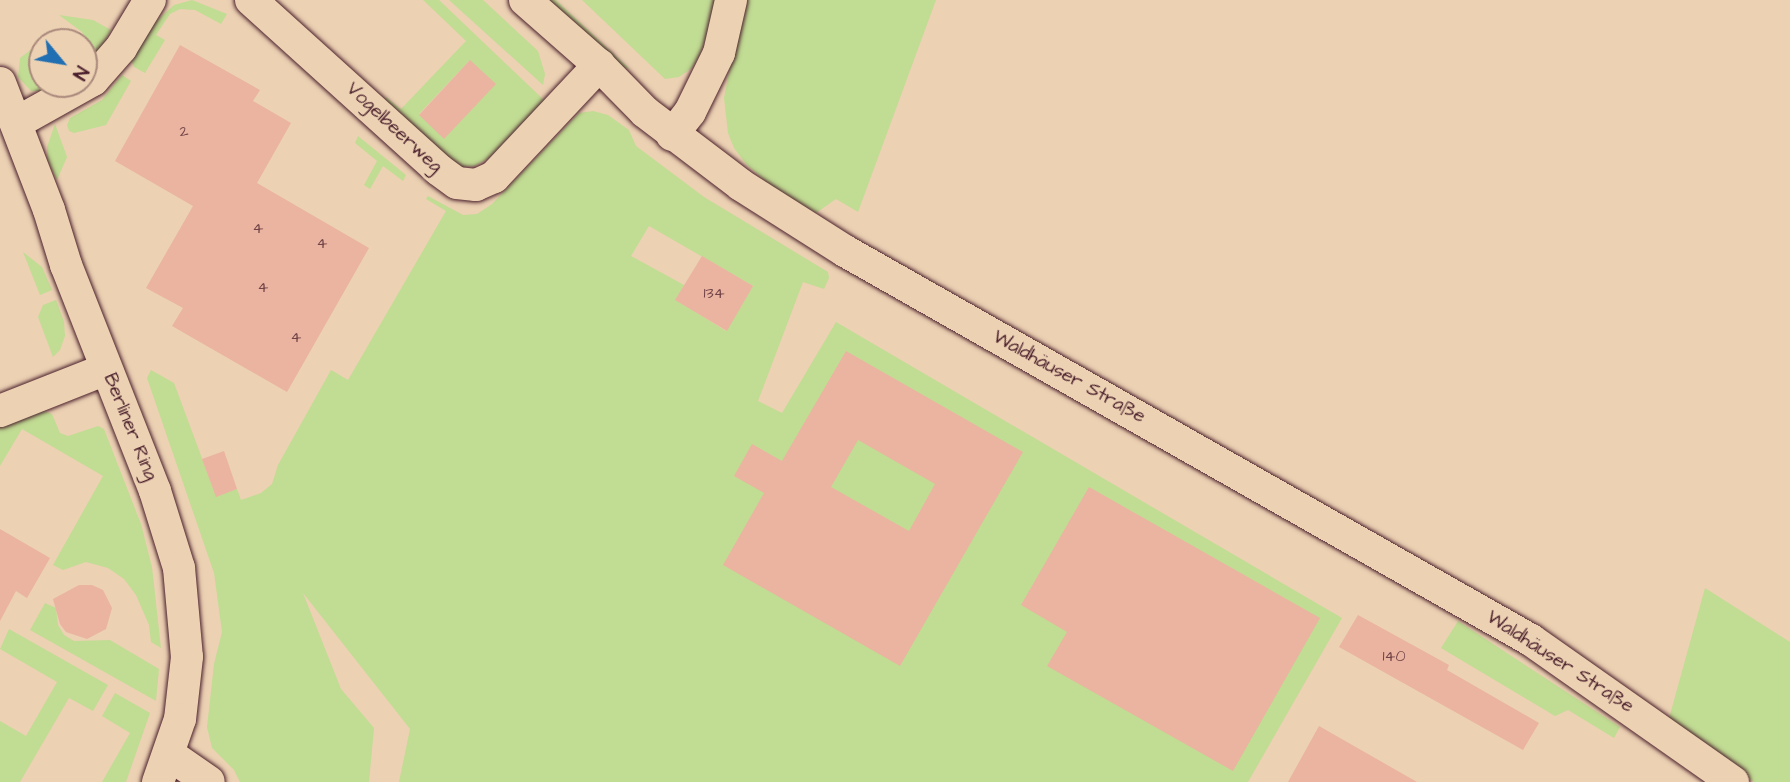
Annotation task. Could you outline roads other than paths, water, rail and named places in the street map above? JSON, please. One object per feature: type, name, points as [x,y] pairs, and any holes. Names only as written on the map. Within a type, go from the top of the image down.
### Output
[{"type":"street","points":[[16,123],[93,80],[121,48],[150,0]]},
{"type":"street","name":"Vogelbeerweg","points":[[251,0],[439,170],[457,183],[476,186],[494,177],[599,65]]},
{"type":"street","name":"Waldhäuser Straße","points":[[525,0],[599,65],[672,135],[741,185],[845,251],[1531,640],[1642,715],[1733,782]]},
{"type":"street","points":[[672,135],[690,112],[719,53],[731,0]]},
{"type":"street","name":"Berliner Ring","points":[[0,83],[106,369],[155,491],[179,568],[187,657],[180,719],[164,768]]},
{"type":"street","points":[[0,411],[106,369]]},
{"type":"street","points":[[164,768],[209,782]]}]
